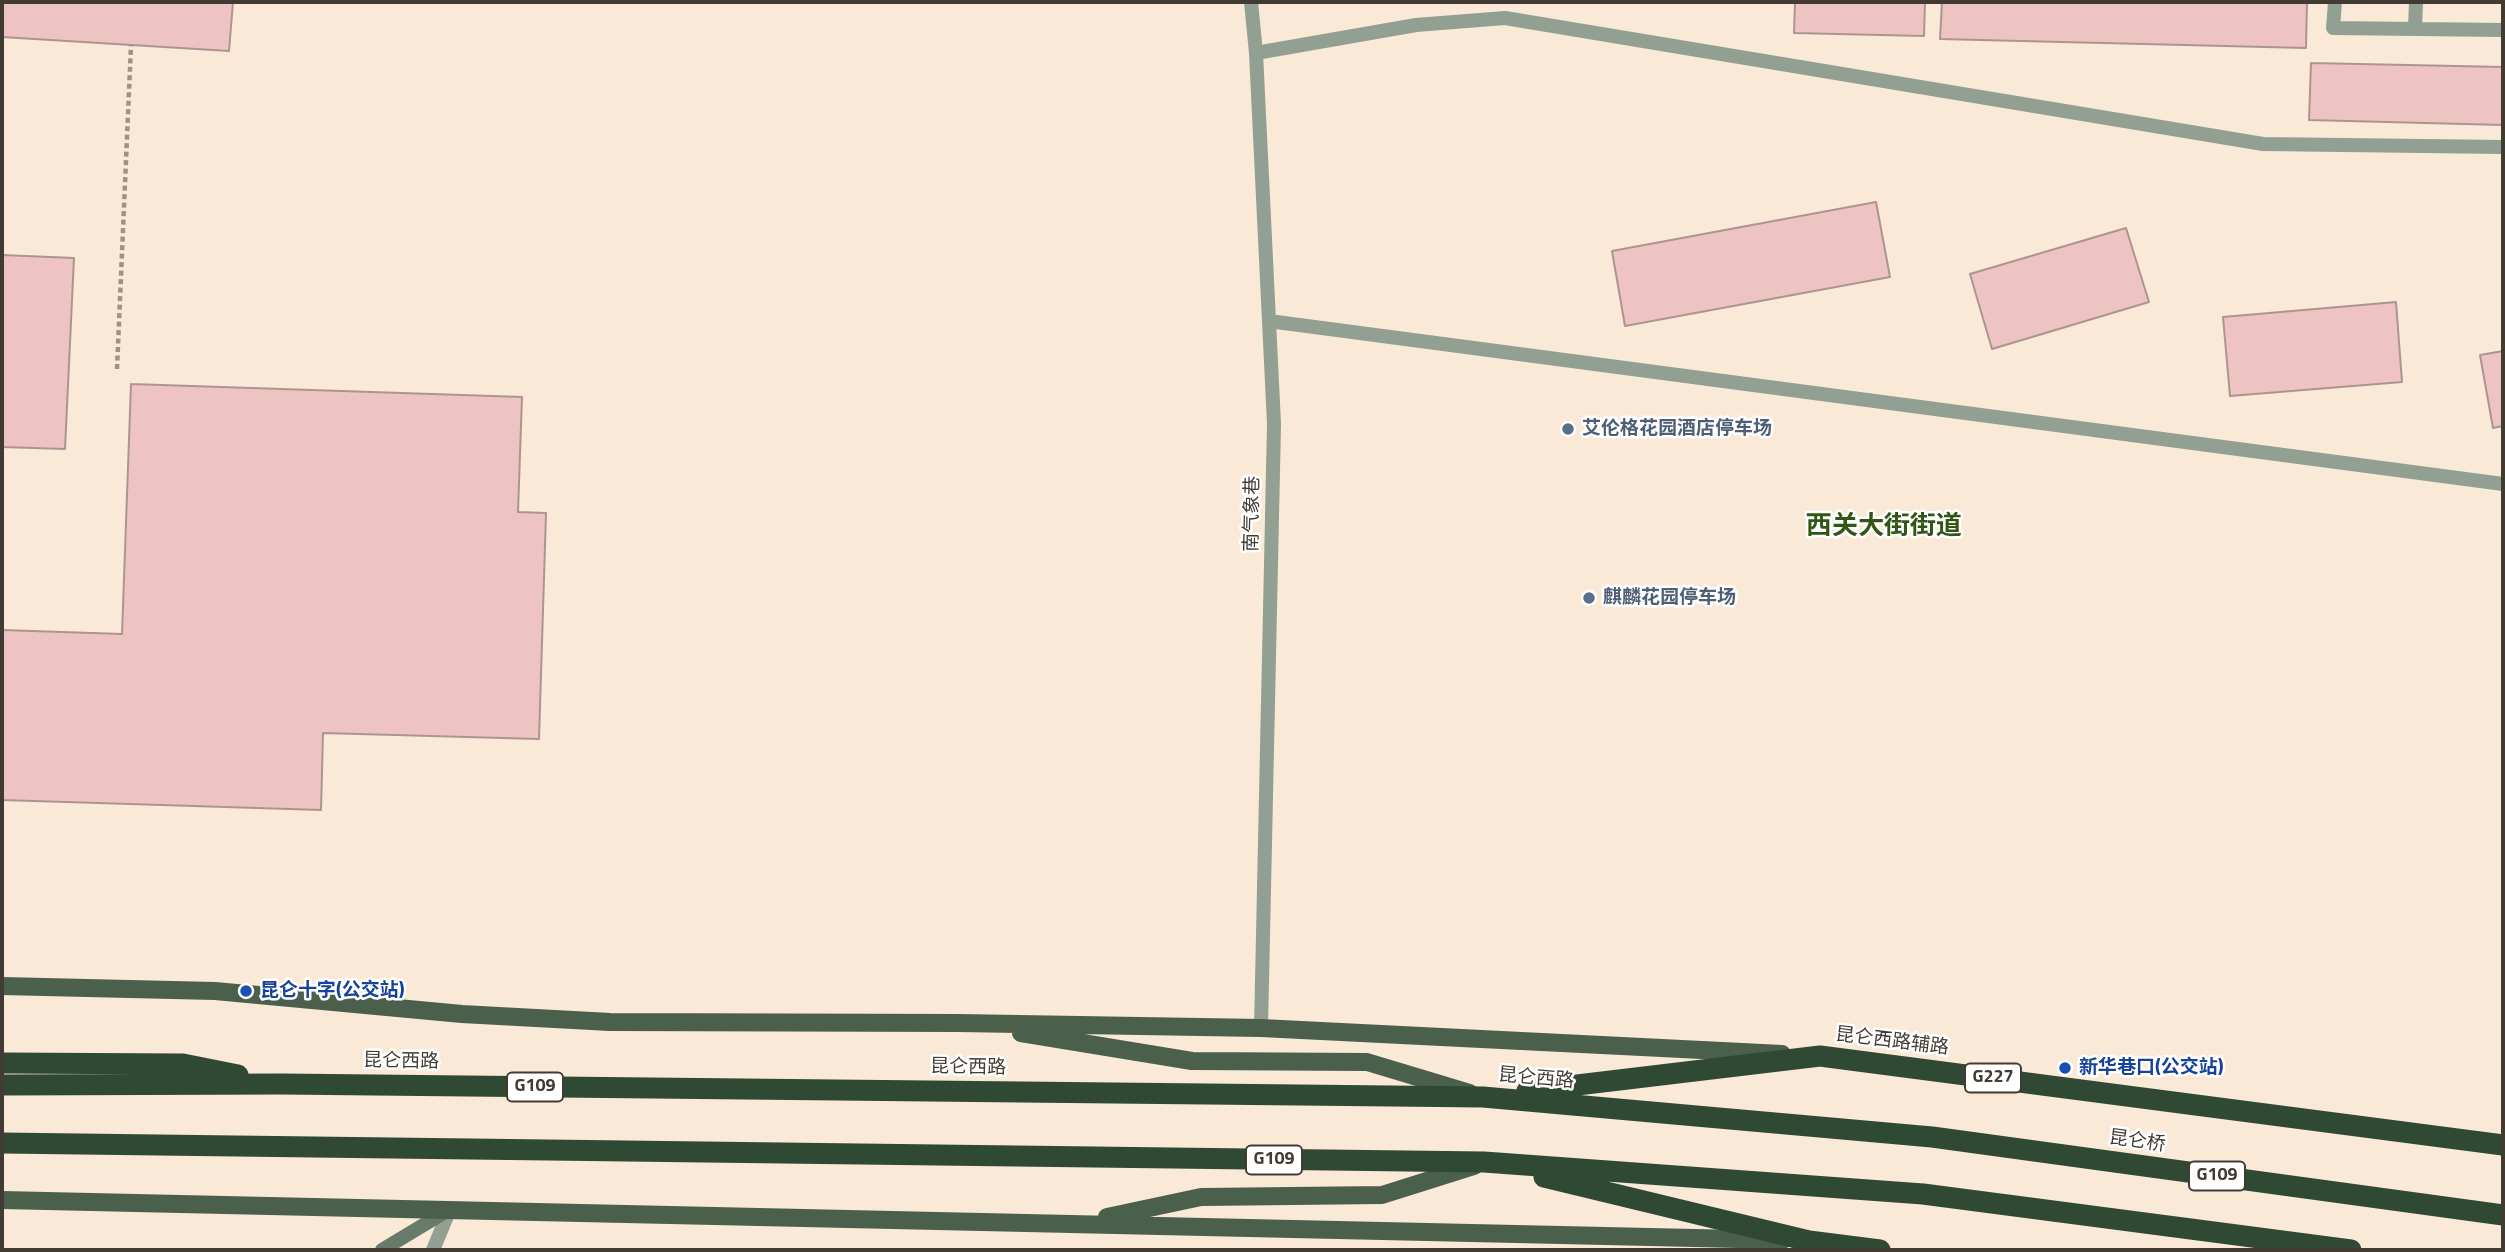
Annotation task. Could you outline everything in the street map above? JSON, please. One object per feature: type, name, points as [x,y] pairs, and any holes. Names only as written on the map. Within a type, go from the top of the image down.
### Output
[{"type":"highway","name":"昆仑西路辅路","points":[[1483,1097],[1820,1056],[2503,1145]]},
{"type":"highway","points":[[2,1063],[184,1064],[282,1084]]},
{"type":"highway","name":"昆仑西路","points":[[2,1085],[282,1084],[1483,1097],[1932,1137]]},
{"type":"highway","name":"昆仑桥","points":[[1932,1137],[2503,1215]]},
{"type":"highway","name":"G109","points":[[2,1143],[1484,1163],[1923,1194],[2351,1250]]},
{"type":"highway","points":[[1484,1163],[1809,1241],[1880,1250]]},
{"type":"main road","points":[[2,986],[215,991],[462,1014],[610,1022],[958,1023],[1261,1028],[1820,1056]]},
{"type":"main road","points":[[958,1023],[1192,1061],[1367,1062],[1483,1097]]},
{"type":"main road","points":[[1076,1223],[1201,1197],[1382,1195],[1484,1163]]},
{"type":"main road","points":[[2,1199],[1076,1223],[1565,1242],[1809,1241]]},
{"type":"street","name":"南气象巷","points":[[1251,2],[1256,53],[1274,424],[1261,1028]]},
{"type":"street","points":[[1505,18],[1508,2]]},
{"type":"street","points":[[2334,2],[2333,28],[2503,30]]},
{"type":"street","points":[[2415,29],[2416,2]]},
{"type":"street","points":[[1256,53],[1416,25],[1505,18],[2263,144],[2503,147]]},
{"type":"street","points":[[1269,321],[2503,484]]},
{"type":"street","points":[[382,1250],[450,1209]]},
{"type":"street","points":[[433,1250],[450,1209]]},
{"type":"path","points":[[117,369],[131,45]]},
{"type":"building","points":[[2,2],[233,2],[229,51],[2,37]]},
{"type":"building","points":[[1795,2],[1925,2],[1924,36],[1794,33]]},
{"type":"building","points":[[1942,2],[2307,2],[2306,48],[1940,39]]},
{"type":"building","points":[[2311,63],[2503,67],[2503,125],[2309,120]]},
{"type":"building","points":[[1876,202],[1890,277],[1625,326],[1612,251]]},
{"type":"building","points":[[2126,228],[2149,302],[1992,349],[1970,274]]},
{"type":"building","points":[[2,255],[74,258],[65,449],[2,447]]},
{"type":"building","points":[[2396,302],[2402,382],[2230,396],[2223,317]]},
{"type":"building","points":[[2503,351],[2503,426],[2493,428],[2480,355]]},
{"type":"building","points":[[131,384],[522,397],[518,512],[546,513],[539,739],[323,733],[321,810],[2,800],[2,630],[122,634]]},
{"type":"place","name":"艾伦格花园酒店停车场","points":[[1568,429]]},
{"type":"place","name":"麒麟花园停车场","points":[[1589,598]]},
{"type":"place","name":"昆仑十字(公交站)","points":[[246,991]]},
{"type":"place","name":"新华巷口(公交站)","points":[[2065,1068]]},
{"type":"district","name":"西关大街街道","points":[[1884,528]]}]
